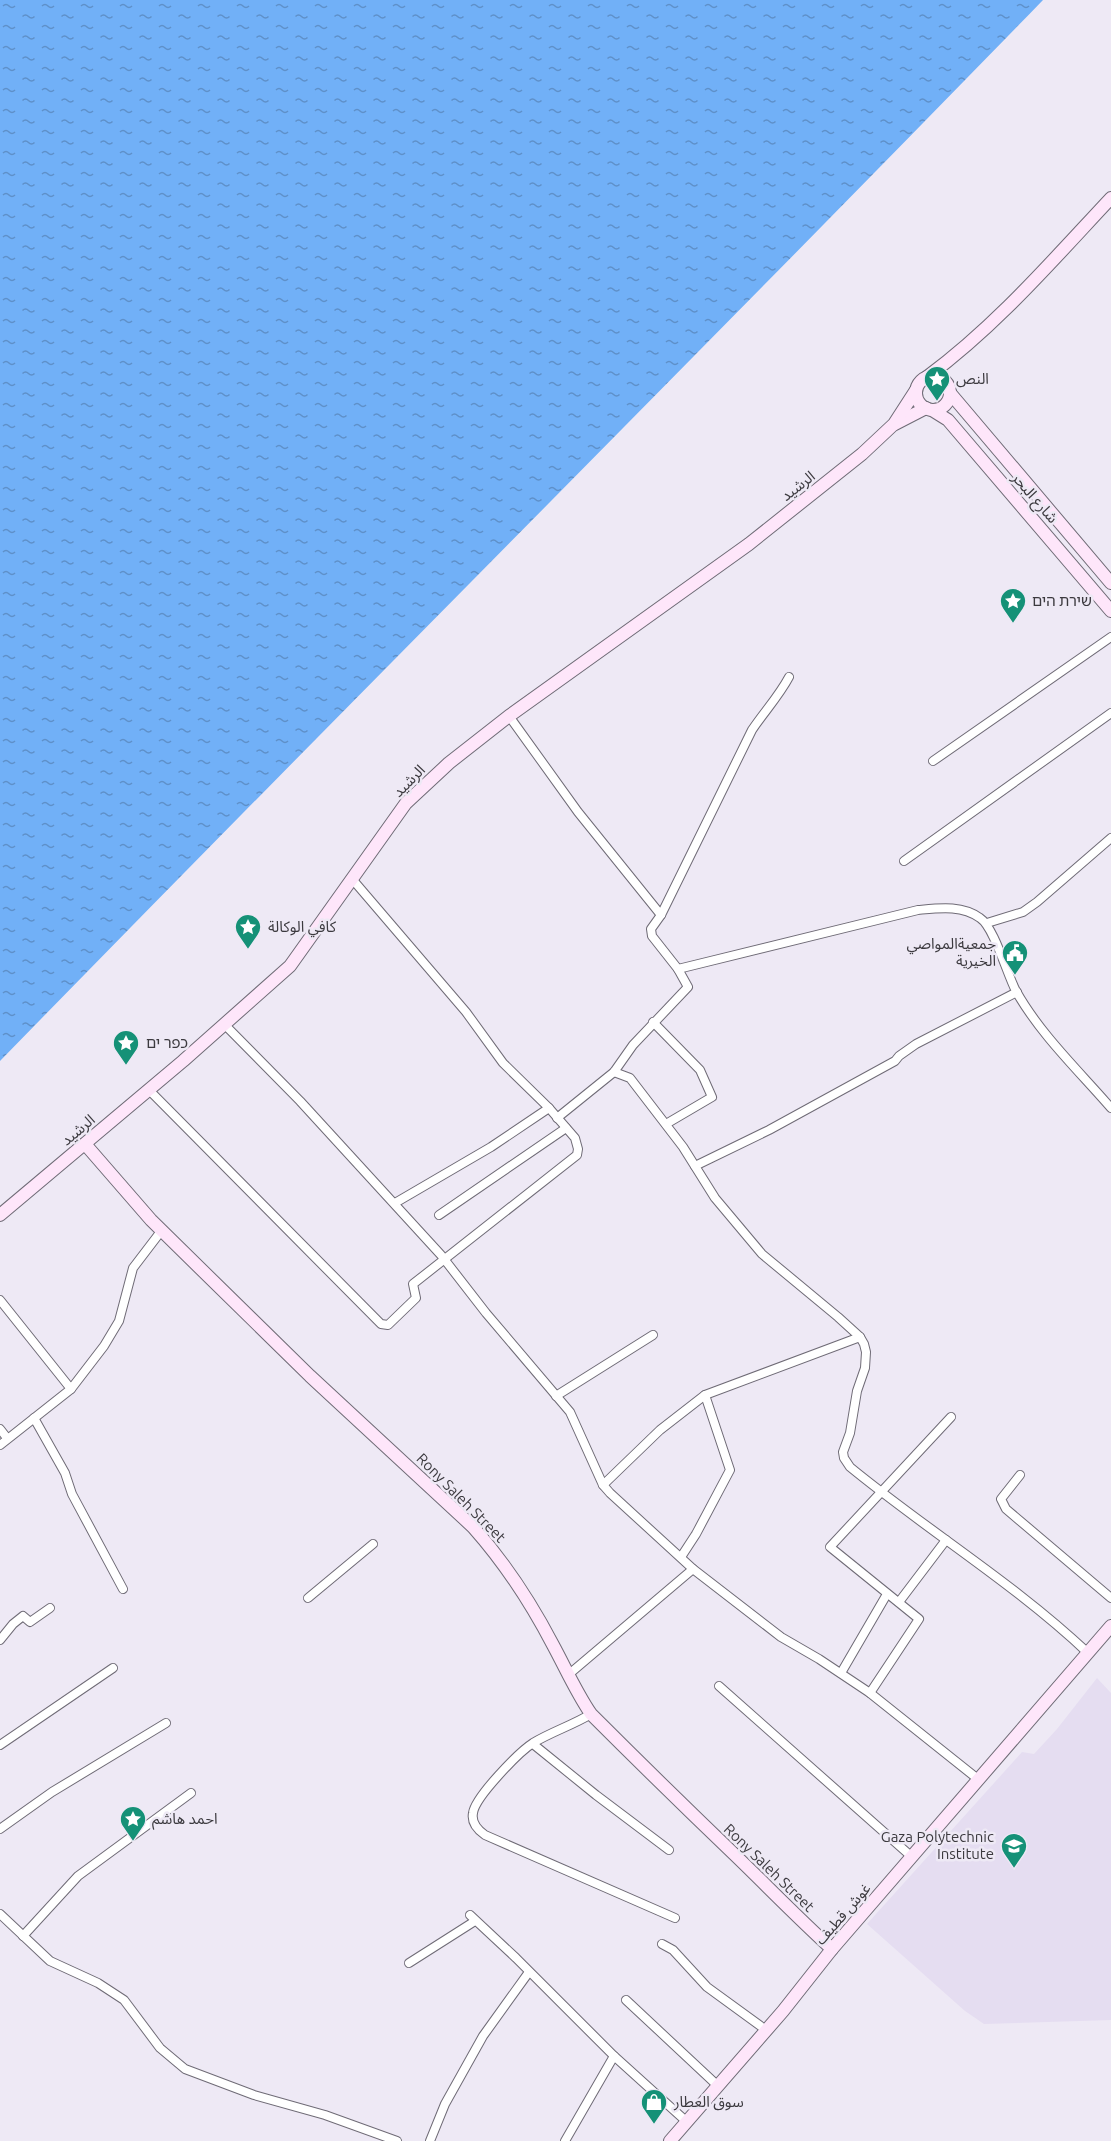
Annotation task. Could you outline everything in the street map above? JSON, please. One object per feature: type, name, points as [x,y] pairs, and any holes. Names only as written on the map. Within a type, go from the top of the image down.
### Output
[{"type":"main road","points":[[955,357],[950,398],[943,407],[929,409],[918,401],[916,390],[922,380],[955,357],[1010,306],[1111,198]]},
{"type":"main road","points":[[927,377],[943,379],[950,390]]},
{"type":"main road","name":"الرشيد","points":[[0,1215],[149,1090],[290,966],[406,802],[449,763],[509,716],[749,544],[862,454],[894,424],[916,390]]},
{"type":"main road","name":"شارع البحر","points":[[950,390],[1110,578]]},
{"type":"main road","name":"شارع البحر","points":[[929,409],[948,420],[1111,611]]},
{"type":"main road","name":"الرشيد","points":[[894,424],[929,409]]},
{"type":"main road","name":"Rony Saleh Street","points":[[85,1144],[162,1230],[310,1376],[453,1507],[493,1549],[525,1596],[578,1696],[591,1714],[791,1912],[832,1949]]},
{"type":"main road","name":"غوش قطيف","points":[[670,2141],[832,1949],[1111,1626]]},
{"type":"street","points":[[933,761],[1111,637]]},
{"type":"street","points":[[557,1118],[614,1072],[653,1022],[688,987],[678,969],[652,936],[651,929],[661,915],[752,730],[766,709],[780,694],[789,677]]},
{"type":"street","points":[[904,861],[1111,713]]},
{"type":"street","points":[[509,716],[578,812],[661,915]]},
{"type":"street","points":[[987,923],[1023,912],[1111,838]]},
{"type":"street","points":[[149,1090],[381,1324],[388,1325],[412,1304],[416,1298],[413,1284],[577,1155],[579,1149],[566,1128],[504,1063],[466,1012],[353,879]]},
{"type":"street","points":[[678,969],[918,910],[954,908],[969,912],[987,923],[1017,992],[1030,1013],[1111,1108]]},
{"type":"street","points":[[695,1166],[769,1130],[895,1061],[916,1044],[1017,992]]},
{"type":"street","points":[[653,1022],[700,1070],[712,1097],[666,1124]]},
{"type":"street","points":[[224,1024],[395,1203],[570,1412],[603,1485],[693,1569],[780,1637],[870,1693],[979,1780]]},
{"type":"street","points":[[614,1072],[630,1078],[666,1124],[715,1198],[762,1254],[860,1337],[864,1344],[866,1358],[844,1458],[850,1467],[1064,1630],[1088,1653]]},
{"type":"street","points":[[395,1203],[491,1147],[549,1108]]},
{"type":"street","points":[[439,1215],[566,1128]]},
{"type":"street","points":[[0,1429],[3,1441],[71,1389],[113,1333],[120,1317],[133,1268],[162,1230]]},
{"type":"street","points":[[0,1300],[71,1389]]},
{"type":"street","points":[[556,1396],[652,1335]]},
{"type":"street","points":[[603,1485],[660,1430],[705,1395],[860,1337]]},
{"type":"street","points":[[681,1557],[730,1470],[705,1395]]},
{"type":"street","points":[[870,1693],[919,1619],[830,1547],[951,1417]]},
{"type":"street","points":[[34,1418],[65,1473],[72,1494],[123,1588]]},
{"type":"street","points":[[1020,1475],[1001,1499],[1006,1509],[1111,1598]]},
{"type":"street","points":[[899,1602],[946,1540]]},
{"type":"street","points":[[308,1598],[373,1544]]},
{"type":"street","points":[[568,1675],[693,1569]]},
{"type":"street","points":[[841,1673],[887,1594]]},
{"type":"street","points":[[0,1640],[23,1616],[30,1622],[50,1608]]},
{"type":"street","points":[[0,1745],[113,1668]]},
{"type":"street","points":[[719,1686],[912,1857]]},
{"type":"street","points":[[591,1714],[533,1744],[479,1798],[472,1816],[478,1831],[675,1918]]},
{"type":"street","points":[[0,1829],[52,1792],[166,1723]]},
{"type":"street","points":[[533,1744],[669,1850]]},
{"type":"street","points":[[23,1936],[68,1885],[191,1792]]},
{"type":"street","points":[[0,1916],[50,1961],[98,1983],[124,2000],[160,2048],[185,2069],[254,2095],[325,2115],[397,2141]]},
{"type":"street","points":[[409,1963],[472,1918],[614,2056],[687,2122]]},
{"type":"street","points":[[662,1944],[673,1950],[707,1987],[766,2030]]},
{"type":"street","points":[[430,2141],[445,2104],[483,2036],[529,1972]]},
{"type":"street","points":[[626,2000],[718,2086]]},
{"type":"street","points":[[565,2141],[614,2056]]},
{"type":"shaded area","name":"Gaza Polytechnic Institute","points":[[1097,1678],[1111,1693],[1111,2020],[984,2024],[965,2011],[867,1924],[1022,1752],[1034,1754]]},
{"type":"water","points":[[0,0],[1043,0],[0,1061]]},
{"type":"place","name":"النص","points":[[937,402]]},
{"type":"place","name":"שירת הים","points":[[1013,624]]},
{"type":"place","name":"كافي الوكالة","points":[[248,950]]},
{"type":"place","name":"جمعيةالمواصي الخيرية","points":[[1015,976]]},
{"type":"place","name":"כפר ים","points":[[126,1066]]},
{"type":"place","name":"احمد هاشم","points":[[133,1842]]},
{"type":"place","name":"Gaza Polytechnic Institute","points":[[1014,1869]]},
{"type":"place","name":"سوق العطار","points":[[654,2125]]}]
